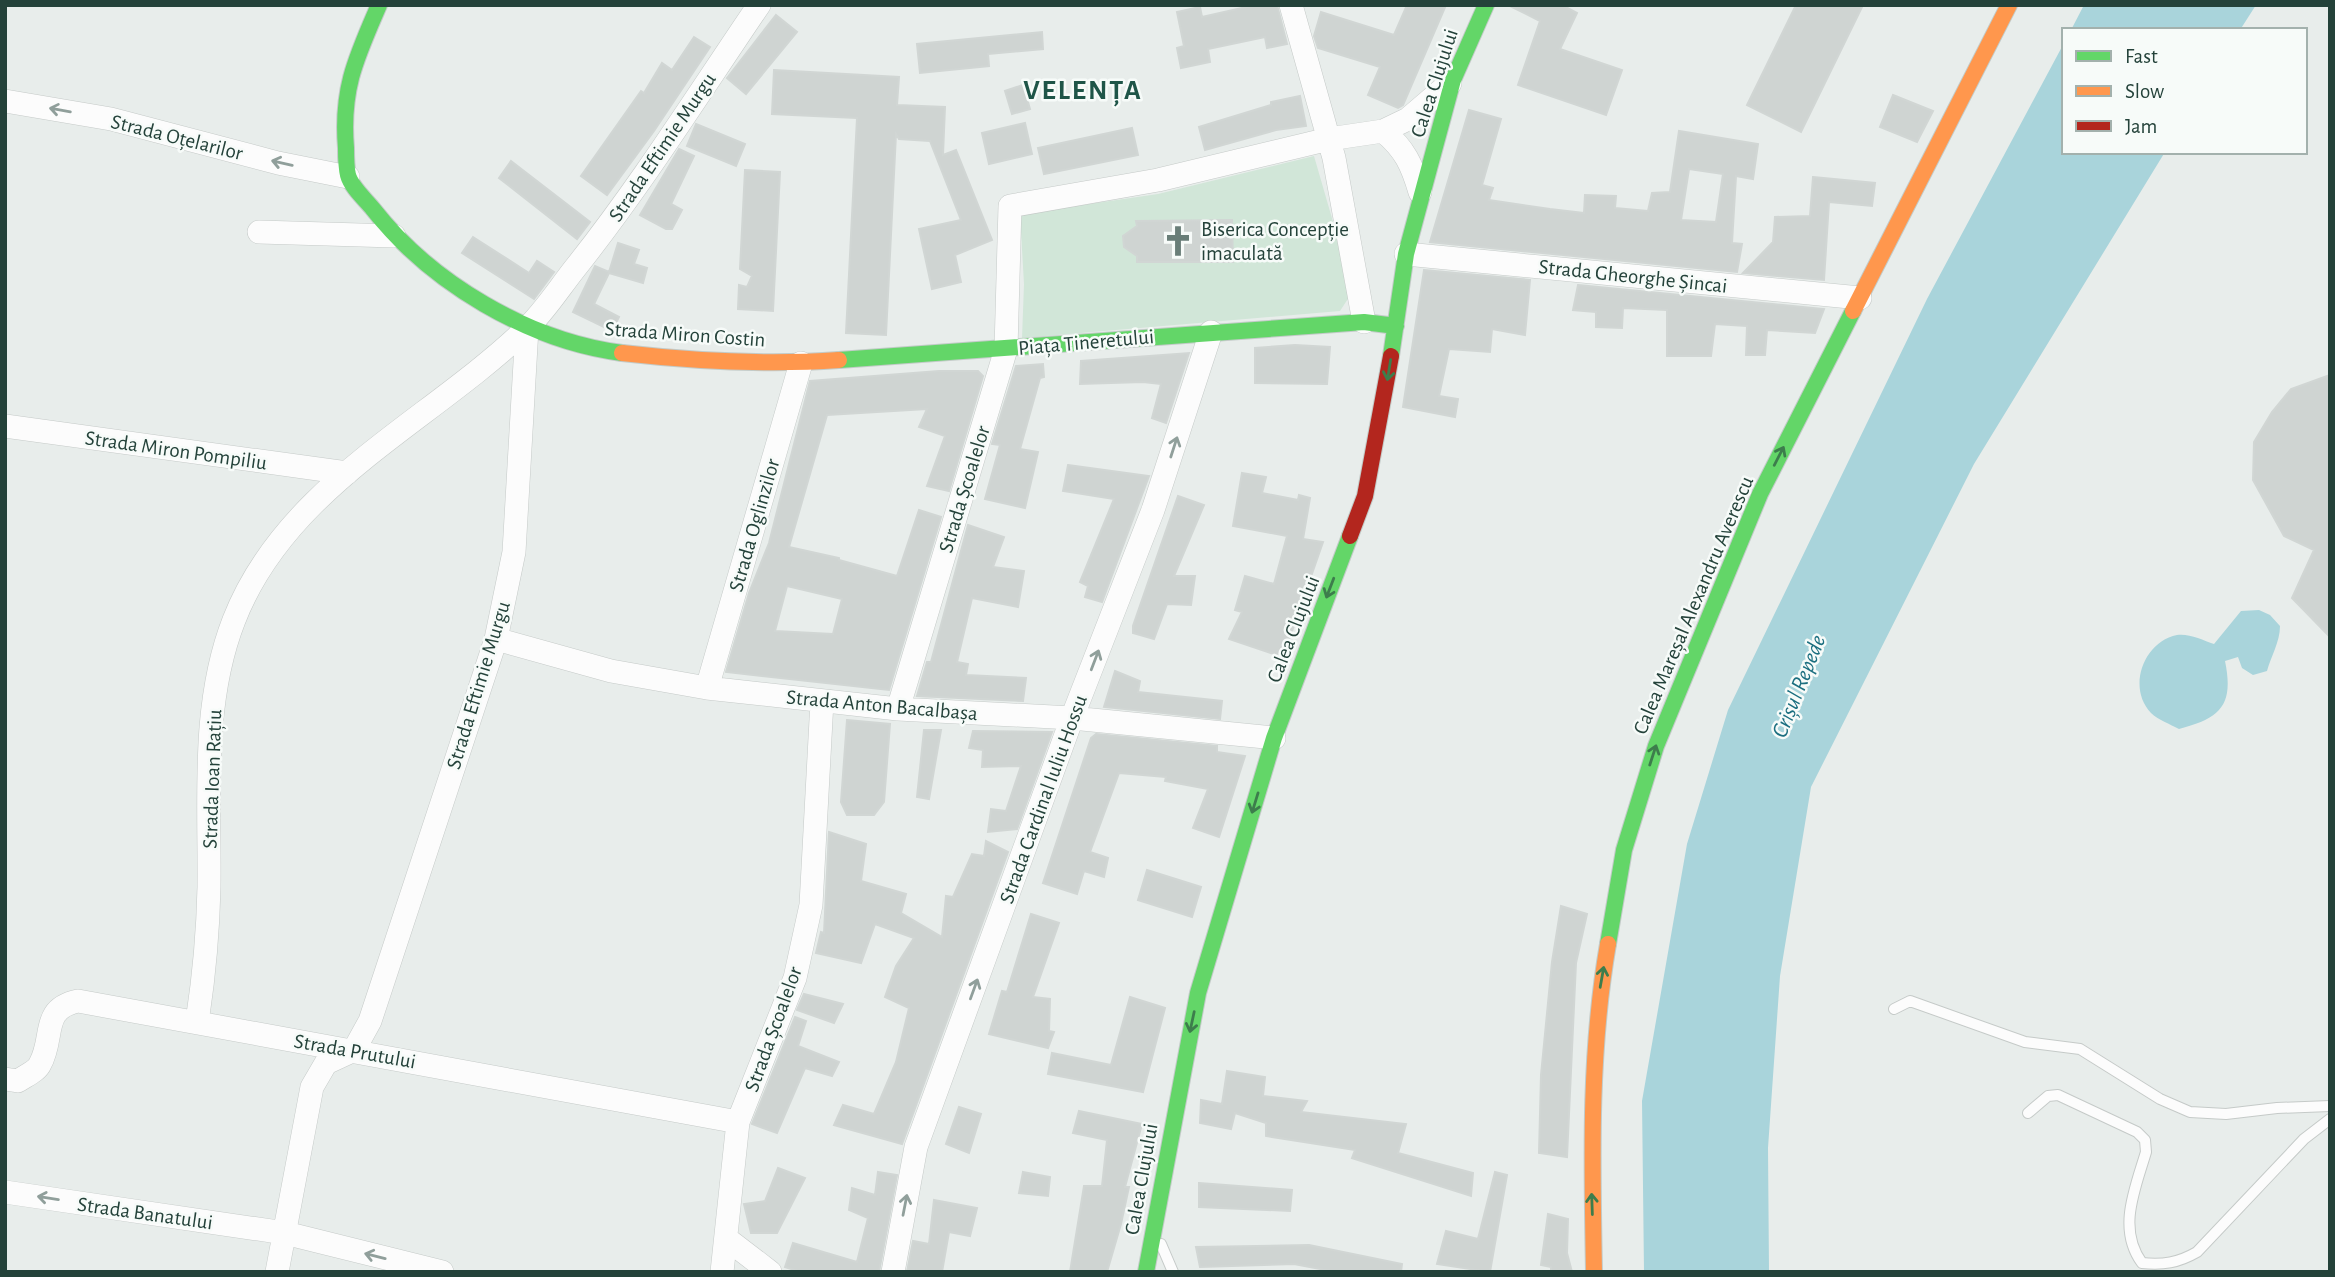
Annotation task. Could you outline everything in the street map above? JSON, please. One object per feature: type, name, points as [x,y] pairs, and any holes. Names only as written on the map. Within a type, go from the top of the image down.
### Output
[{"type":"main road","points":[[348,177],[344,113],[352,68],[379,5]]},
{"type":"main road","name":"Calea Clujului","points":[[1146,1272],[1198,993],[1274,738],[1365,496],[1396,326],[1406,254],[1453,80],[1486,5]]},
{"type":"main road","name":"Calea Mareșal Alexandru Averescu","points":[[1594,1272],[1591,1114],[1600,989],[1624,850],[1656,746],[1760,494],[2009,5]]},
{"type":"main road","name":"Strada Miron Costin","points":[[348,177],[394,236],[431,269],[527,328],[606,350],[667,358],[801,363],[1006,349]]},
{"type":"main road","name":"Piața Tineretului","points":[[1006,349],[1364,321],[1396,326]]},
{"type":"street","name":"Strada Eftimie Murgu","points":[[354,1050],[370,1021],[496,639],[514,552],[527,328],[603,233],[759,5]]},
{"type":"street","points":[[1291,5],[1329,139],[1364,321]]},
{"type":"street","name":"Piața Tineretului","points":[[1006,349],[1010,206],[1158,180],[1329,139],[1383,131],[1408,119],[1453,80]]},
{"type":"street","name":"Strada Oțelarilor","points":[[5,101],[111,119],[278,163],[348,177]]},
{"type":"street","points":[[1383,131],[1399,144],[1411,161],[1421,197]]},
{"type":"street","points":[[259,232],[394,236]]},
{"type":"street","name":"Strada Gheorghe Șincai","points":[[1406,254],[1860,298]]},
{"type":"street","name":"Strada Ioan Rațiu","points":[[197,1022],[208,919],[210,734],[219,676],[233,622],[253,576],[290,527],[347,473],[527,328]]},
{"type":"street","name":"Strada Cardinal Iuliu Hossu","points":[[892,1272],[916,1147],[1072,718],[1153,510],[1211,332]]},
{"type":"street","name":"Strada Școalelor","points":[[898,709],[1006,349]]},
{"type":"street","name":"Strada Oglinzilor","points":[[707,688],[801,363]]},
{"type":"street","name":"Strada Miron Pompiliu","points":[[5,426],[347,473]]},
{"type":"street","name":"Strada Anton Bacalbașa","points":[[496,639],[611,671],[707,688],[898,709],[1072,718],[1274,738]]},
{"type":"street","name":"Strada Școalelor","points":[[722,1272],[738,1122],[795,978],[811,905],[822,701]]},
{"type":"street","name":"Strada Prutului","points":[[12,1080],[40,1065],[55,1012],[63,1004],[78,1001],[738,1122]]},
{"type":"street","points":[[277,1272],[312,1087],[326,1063],[354,1050]]},
{"type":"street","name":"Strada Banatului","points":[[5,1192],[285,1233],[442,1272]]},
{"type":"street","points":[[727,1239],[770,1272]]},
{"type":"lane","points":[[1894,1009],[1910,1001],[2025,1042],[2080,1049],[2160,1099],[2190,1112],[2226,1114],[2330,1106]]},
{"type":"lane","points":[[2028,1113],[2048,1096],[2058,1095],[2137,1132],[2145,1140],[2146,1152],[2127,1225],[2131,1248],[2142,1263],[2158,1265],[2180,1261],[2197,1252],[2304,1139],[2330,1119]]},
{"type":"lane","points":[[1153,1229],[1173,1272]]},
{"type":"green space","points":[[1314,156],[1353,291],[1340,311],[1022,338],[1024,284],[1020,214],[1158,194]]},
{"type":"water","points":[[2084,5],[2256,5],[2241,28],[2072,28]]},
{"type":"water","name":"Crișul Repede","points":[[2062,47],[2062,154],[2164,154],[1974,464],[1811,787],[1780,976],[1768,1148],[1769,1272],[1644,1272],[1642,1101],[1687,844],[1728,710],[1927,299]]},
{"type":"water","points":[[2259,610],[2270,615],[2280,626],[2267,671],[2253,675],[2242,668],[2238,657],[2225,661],[2228,689],[2221,707],[2205,720],[2193,725],[2179,729],[2151,713],[2140,691],[2140,679],[2142,667],[2155,647],[2165,639],[2177,635],[2196,637],[2214,644],[2241,611]]},
{"type":"building","points":[[1255,5],[1277,5],[1287,44],[1267,48],[1265,37],[1208,49],[1210,62],[1181,68],[1177,48],[1184,46],[1177,12],[1200,7],[1202,17]]},
{"type":"building","points":[[1407,5],[1446,5],[1403,105],[1398,108],[1368,95],[1380,67],[1318,48],[1314,36],[1321,12],[1394,35]]},
{"type":"building","points":[[1508,5],[1562,5],[1577,13],[1560,49],[1622,70],[1606,115],[1518,85],[1540,21]]},
{"type":"building","points":[[1796,5],[1863,5],[1801,132],[1747,105]]},
{"type":"building","points":[[776,15],[797,32],[746,94],[727,78]]},
{"type":"building","points":[[1042,32],[1043,49],[988,54],[989,66],[920,73],[917,44]]},
{"type":"building","points":[[694,37],[710,47],[607,195],[581,176],[641,91],[644,93],[662,63],[672,70]]},
{"type":"building","points":[[774,70],[899,77],[897,105],[945,107],[943,155],[956,150],[992,240],[955,255],[961,282],[932,289],[919,229],[961,220],[930,141],[899,139],[896,134],[886,335],[846,333],[857,118],[772,114]]},
{"type":"building","points":[[1023,85],[1030,109],[1012,114],[1005,91]]},
{"type":"building","points":[[1893,95],[1933,111],[1917,142],[1880,127]]},
{"type":"building","points":[[1300,96],[1306,126],[1276,130],[1205,150],[1199,127],[1271,105],[1271,102]]},
{"type":"building","points":[[1469,110],[1501,119],[1482,185],[1493,188],[1489,200],[1584,213],[1585,195],[1616,196],[1615,208],[1648,211],[1652,193],[1670,192],[1679,131],[1758,144],[1753,179],[1736,176],[1732,243],[1742,244],[1737,272],[1430,242]],"holes":[[[1689,169],[1723,174],[1716,222],[1681,220]]]},
{"type":"building","points":[[1025,123],[1032,154],[989,164],[982,133]]},
{"type":"building","points":[[696,124],[745,144],[736,166],[687,146]]},
{"type":"building","points":[[1132,128],[1138,155],[1044,174],[1038,148]]},
{"type":"building","points":[[679,149],[694,156],[671,204],[682,210],[672,229],[666,229],[640,215]]},
{"type":"building","points":[[511,161],[590,222],[577,239],[499,178]]},
{"type":"building","points":[[745,170],[780,172],[773,311],[738,309],[739,285],[747,287],[752,276],[740,269]]},
{"type":"building","points":[[1813,177],[1875,183],[1872,206],[1829,202],[1824,280],[1743,273],[1773,242],[1775,217],[1810,216]]},
{"type":"building","name":"Biserica Concepție imaculată","points":[[1232,220],[1233,262],[1137,262],[1137,256],[1124,247],[1123,236],[1137,226],[1136,221]]},
{"type":"building","points":[[473,237],[529,273],[537,261],[554,272],[534,299],[462,253]]},
{"type":"building","points":[[618,243],[639,250],[634,264],[647,268],[643,283],[609,273],[594,304],[619,317],[612,331],[573,312],[595,266],[609,272]]},
{"type":"building","points":[[1424,270],[1530,280],[1525,335],[1492,329],[1490,352],[1449,349],[1439,396],[1458,399],[1455,417],[1403,407]]},
{"type":"building","points":[[1578,285],[1824,309],[1815,333],[1767,330],[1765,355],[1746,355],[1747,326],[1715,324],[1711,356],[1667,356],[1667,310],[1623,308],[1622,328],[1596,327],[1596,312],[1573,310]]},
{"type":"building","points":[[1295,345],[1330,347],[1327,384],[1255,383],[1255,348]]},
{"type":"building","points":[[1189,353],[1166,423],[1152,418],[1161,384],[1080,384],[1081,361]]},
{"type":"building","points":[[1043,364],[1044,377],[1040,378],[1020,449],[1038,452],[1025,508],[985,499],[1000,445],[992,444],[1016,366]]},
{"type":"building","points":[[939,371],[978,371],[983,376],[949,491],[927,486],[945,436],[919,427],[927,409],[827,415],[789,547],[839,558],[897,576],[919,510],[941,517],[889,690],[726,672],[749,593],[769,543],[810,381]],"holes":[[[787,586],[842,599],[833,634],[775,631]]]},
{"type":"building","points":[[2330,375],[2330,637],[2292,598],[2314,550],[2284,536],[2253,480],[2254,442],[2272,412],[2291,389]]},
{"type":"building","points":[[1068,465],[1149,476],[1102,602],[1085,597],[1088,586],[1080,582],[1114,499],[1063,491]]},
{"type":"building","points":[[1242,473],[1266,477],[1262,493],[1298,500],[1299,495],[1310,498],[1303,539],[1323,542],[1283,657],[1229,639],[1242,612],[1235,610],[1245,576],[1274,584],[1287,536],[1233,526]]},
{"type":"building","points":[[1178,496],[1204,505],[1174,576],[1195,576],[1191,605],[1167,604],[1154,639],[1133,633],[1133,626]]},
{"type":"building","points":[[968,525],[1004,537],[993,567],[1024,571],[1018,607],[972,598],[957,662],[968,664],[966,675],[1026,678],[1023,701],[917,696],[927,662],[931,662]]},
{"type":"building","points":[[1115,671],[1140,681],[1138,692],[1222,701],[1220,719],[1104,707]]},
{"type":"building","points":[[847,720],[890,724],[884,802],[874,815],[847,815],[841,802]]},
{"type":"building","points":[[924,730],[941,730],[929,799],[917,797]]},
{"type":"building","points":[[973,731],[1052,732],[1017,829],[988,832],[991,809],[1006,811],[1021,766],[982,767],[983,750],[969,748]]},
{"type":"building","points":[[1096,734],[1217,746],[1217,752],[1245,756],[1219,837],[1193,828],[1208,789],[1165,781],[1166,777],[1119,773],[1090,852],[1108,858],[1104,877],[1084,871],[1077,894],[1043,883],[1091,738]]},
{"type":"building","points":[[829,832],[866,844],[861,881],[906,894],[901,913],[942,937],[946,896],[953,897],[972,854],[984,856],[986,841],[1008,852],[902,1144],[834,1125],[843,1105],[874,1114],[896,1062],[909,1008],[885,997],[896,966],[914,938],[875,924],[861,963],[816,953],[821,932],[824,933]]},
{"type":"building","points":[[1147,870],[1201,887],[1192,917],[1138,900]]},
{"type":"building","points":[[1561,906],[1587,914],[1576,963],[1567,1157],[1539,1153],[1541,1075],[1552,962]]},
{"type":"building","points":[[1031,914],[1059,923],[1033,997],[1050,999],[1049,1031],[1054,1032],[1048,1048],[989,1034],[1002,991],[1007,992]]},
{"type":"building","points":[[804,994],[843,1004],[834,1023],[797,1010]]},
{"type":"building","points":[[1130,997],[1165,1008],[1143,1092],[1048,1074],[1052,1053],[1111,1065]]},
{"type":"building","points":[[795,1017],[806,1021],[798,1046],[839,1062],[832,1076],[805,1068],[777,1133],[752,1124]]},
{"type":"building","points":[[1227,1071],[1265,1077],[1263,1096],[1307,1101],[1301,1112],[1406,1124],[1398,1153],[1473,1173],[1471,1196],[1352,1158],[1355,1150],[1266,1136],[1266,1123],[1235,1113],[1231,1129],[1200,1123],[1201,1100],[1222,1104]]},
{"type":"building","points":[[959,1107],[981,1114],[969,1153],[946,1144]]},
{"type":"building","points":[[1079,1111],[1142,1124],[1125,1187],[1129,1187],[1121,1224],[1107,1272],[1070,1272],[1084,1186],[1102,1186],[1107,1140],[1073,1133]]},
{"type":"building","points":[[778,1168],[805,1178],[777,1233],[751,1233],[744,1204],[765,1201]]},
{"type":"building","points":[[878,1172],[897,1175],[879,1272],[801,1272],[785,1267],[793,1243],[857,1262],[868,1218],[849,1210],[852,1188],[875,1195]]},
{"type":"building","points":[[1023,1172],[1050,1177],[1048,1196],[1019,1193]]},
{"type":"building","points":[[1495,1172],[1507,1175],[1490,1272],[1437,1264],[1446,1231],[1478,1239]]},
{"type":"building","points":[[1199,1183],[1292,1190],[1290,1211],[1199,1207]]},
{"type":"building","points":[[934,1200],[977,1208],[970,1236],[949,1232],[942,1272],[907,1272],[913,1241],[929,1244]]},
{"type":"building","points":[[1548,1214],[1568,1219],[1567,1253],[1572,1272],[1551,1272],[1551,1267],[1541,1265]]},
{"type":"building","points":[[1309,1245],[1402,1264],[1401,1272],[1336,1272],[1294,1264],[1200,1267],[1196,1247]]},
{"type":"traffic: fast","points":[[379,5],[357,58],[348,91],[346,162],[352,184],[397,236],[423,261],[484,304],[552,336],[622,353]]},
{"type":"traffic: fast","points":[[1391,356],[1406,254],[1453,80],[1486,5]]},
{"type":"traffic: fast","points":[[1608,944],[1624,850],[1656,746],[1760,494],[1853,311]]},
{"type":"traffic: fast","points":[[839,360],[1364,322],[1396,326]]},
{"type":"traffic: fast","points":[[1146,1272],[1198,993],[1274,738],[1350,536]]},
{"type":"traffic: slow","points":[[1853,311],[2009,5]]},
{"type":"traffic: slow","points":[[622,353],[730,361],[839,360]]},
{"type":"traffic: slow","points":[[1594,1272],[1595,1067],[1608,944]]},
{"type":"traffic: jam","points":[[1350,536],[1365,496],[1391,356]]},
{"type":"place","name":"Biserica Concepție imaculată","points":[[1178,241]]},
{"type":"district","name":"VELENȚA","points":[[1083,89]]}]
